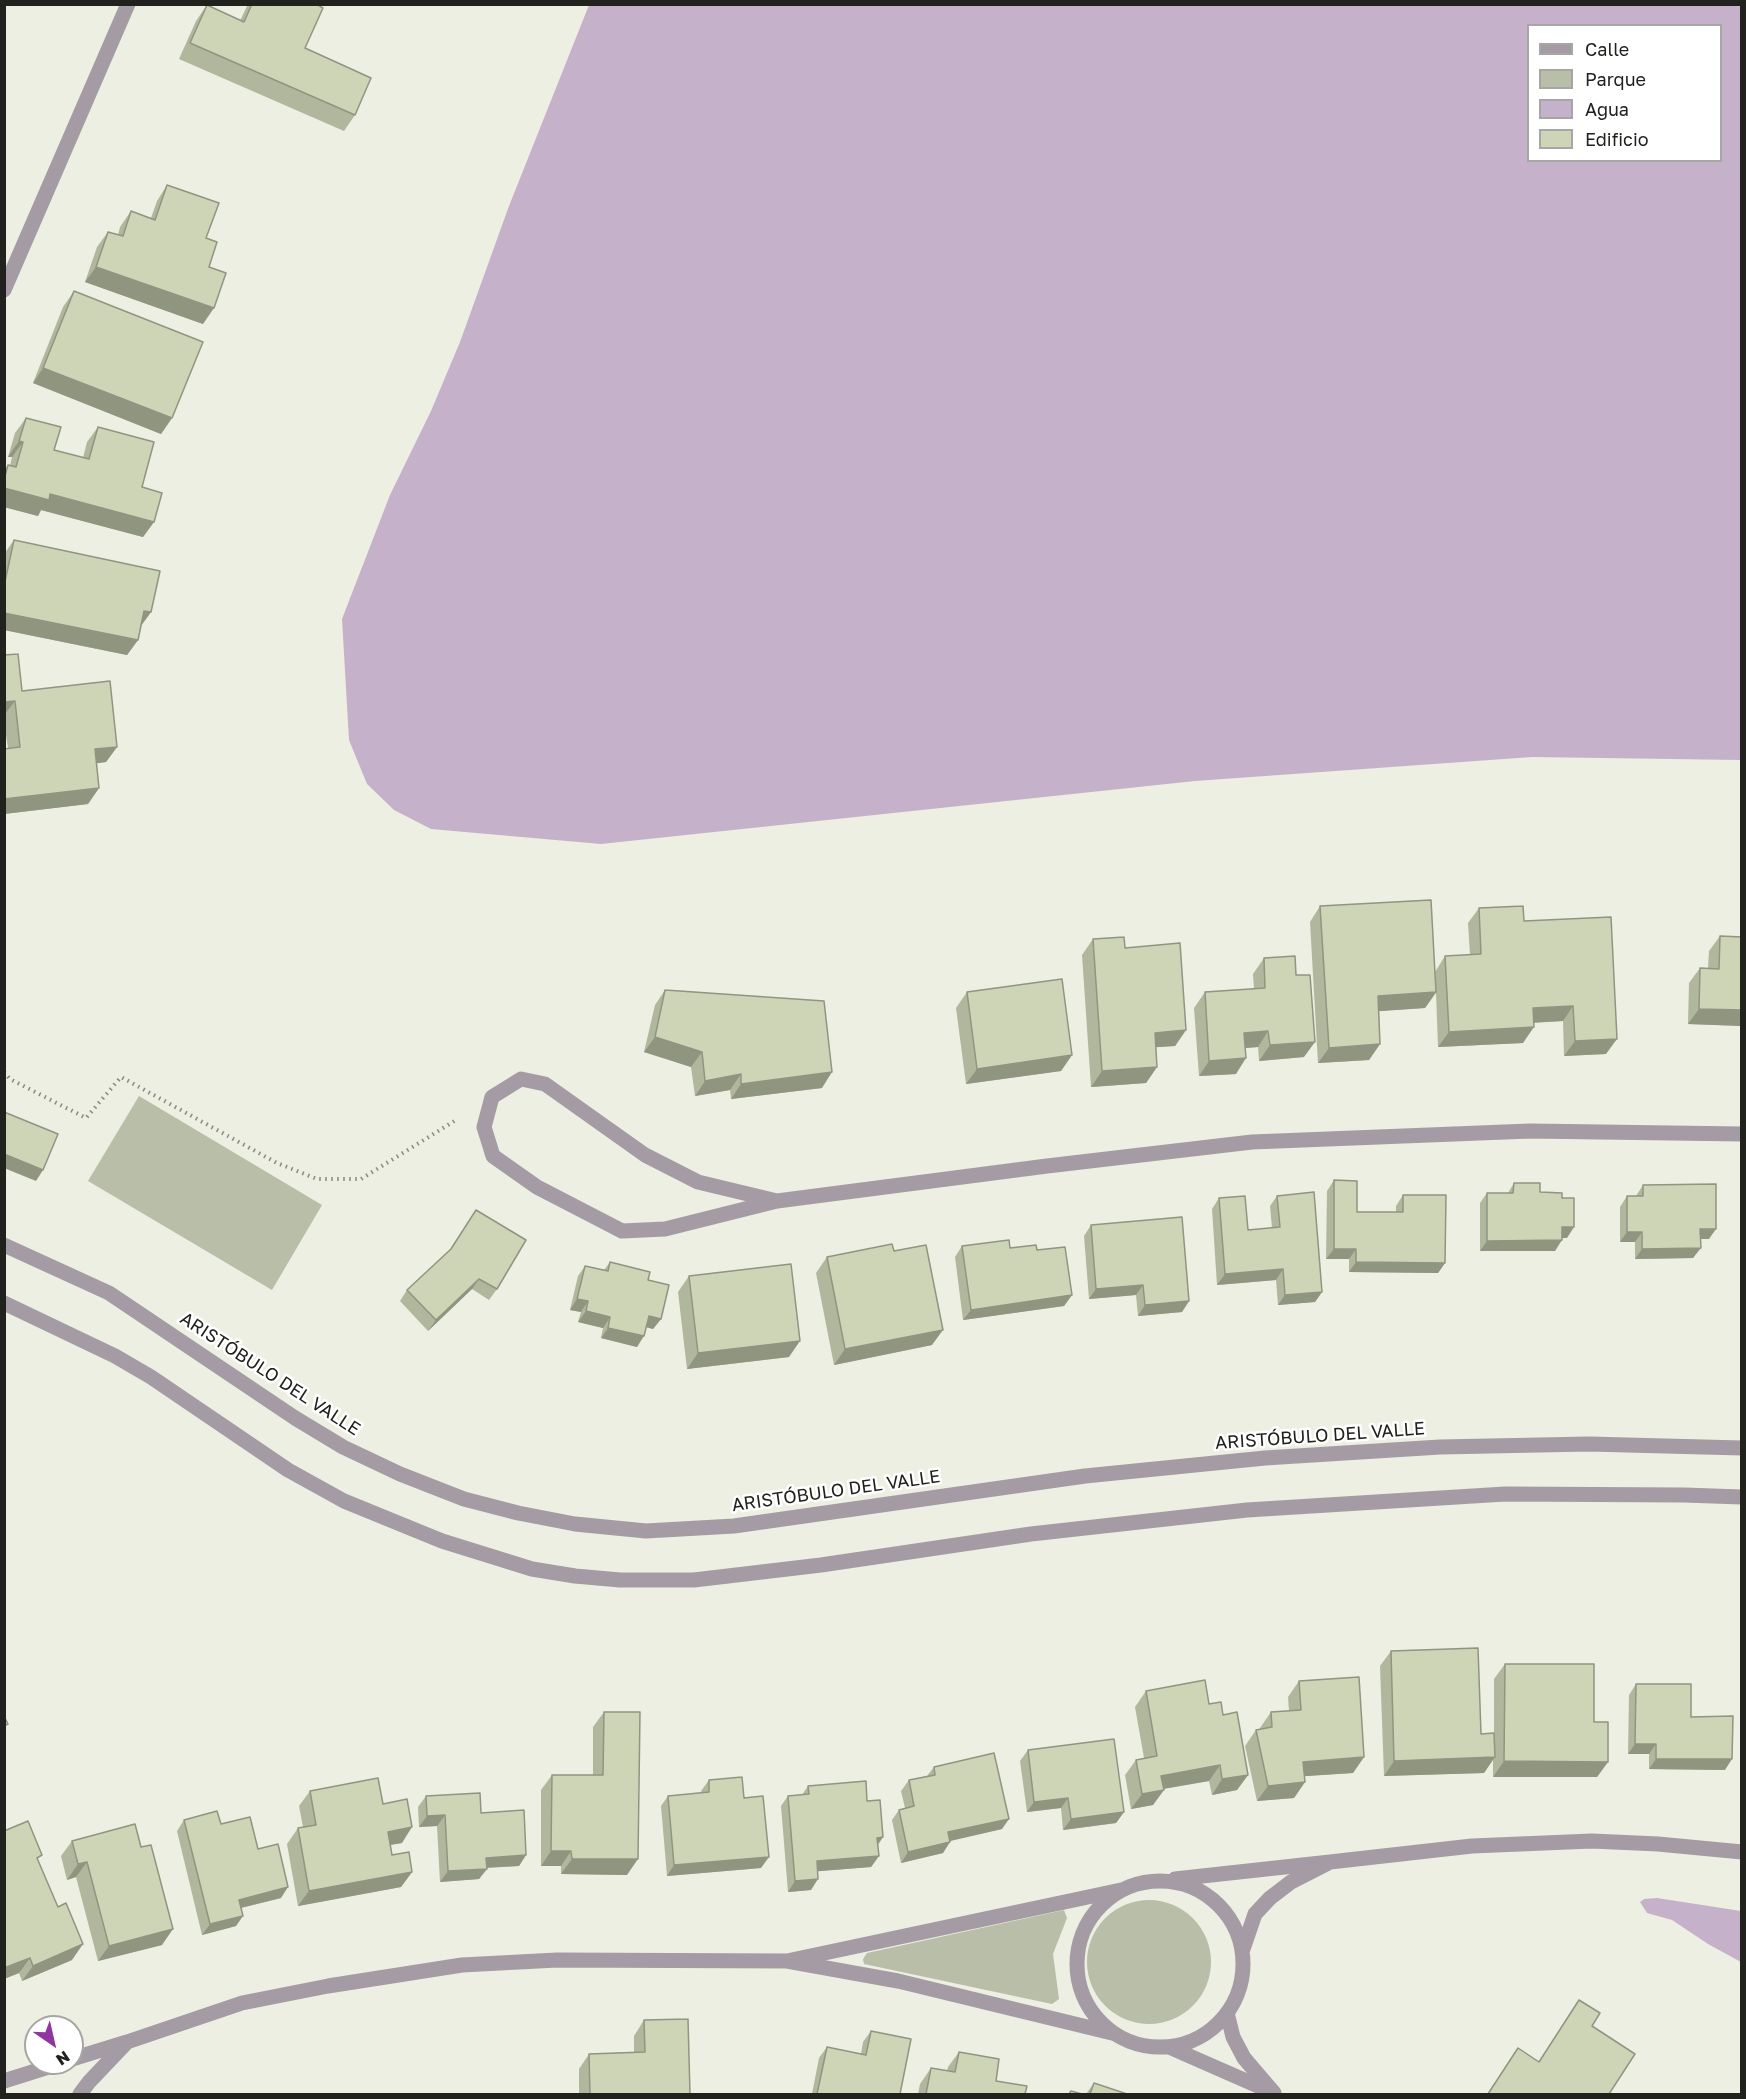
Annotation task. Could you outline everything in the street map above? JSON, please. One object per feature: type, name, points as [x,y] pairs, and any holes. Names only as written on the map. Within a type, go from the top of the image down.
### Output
[{"type":"street","points":[[4,290],[128,4]]},
{"type":"street","points":[[777,1201],[698,1182],[645,1155],[545,1084],[521,1079],[492,1097],[484,1127],[494,1156],[537,1187],[622,1231],[665,1229],[777,1201],[1252,1142],[1530,1131],[1742,1134]]},
{"type":"street","name":"ARISTÓBULO DEL VALLE","points":[[4,1245],[109,1293],[295,1418],[343,1447],[400,1474],[464,1499],[575,1524],[646,1531],[734,1526],[1085,1476],[1265,1458],[1440,1447],[1589,1444],[1742,1448]]},
{"type":"street","points":[[4,1303],[115,1356],[151,1377],[288,1470],[344,1501],[442,1541],[532,1569],[574,1576],[620,1580],[694,1580],[1031,1534],[1247,1509],[1505,1494],[1742,1497]]},
{"type":"street","points":[[787,1961],[1121,1890],[1138,1883],[1472,1846],[1592,1841],[1658,1844],[1742,1852]]},
{"type":"street","points":[[1242,1949],[1255,1914],[1270,1898],[1291,1882],[1330,1862]]},
{"type":"street","points":[[84,2055],[242,2003],[327,1986],[462,1965],[556,1960],[787,1961],[898,1981],[1112,2033],[1130,2042],[1149,2047],[1169,2047],[1191,2041],[1211,2030],[1227,2013],[1238,1994],[1243,1972],[1242,1949],[1235,1927],[1221,1907],[1203,1892],[1181,1883],[1157,1881]]},
{"type":"street","points":[[1112,2033],[1092,2013],[1079,1988],[1076,1959],[1083,1931],[1098,1907],[1121,1890]]},
{"type":"street","points":[[1227,2013],[1233,2037],[1244,2058],[1276,2093]]},
{"type":"street","points":[[80,2094],[127,2042]]},
{"type":"street","points":[[1169,2047],[1276,2093]]},
{"type":"street","points":[[4,2081],[24,2075]]},
{"type":"path","points":[[4,1072],[10,1079],[86,1118],[121,1077],[277,1163],[317,1179],[361,1179],[492,1097]]},
{"type":"green space","points":[[139,1096],[322,1205],[272,1290],[88,1181]]},
{"type":"green space","points":[[1149,1900],[1173,1905],[1193,1918],[1206,1938],[1211,1962],[1206,1986],[1193,2006],[1173,2019],[1149,2024],[1125,2019],[1105,2006],[1092,1986],[1087,1962],[1092,1938],[1105,1918],[1125,1905]]},
{"type":"green space","points":[[1064,1910],[1067,1918],[1053,1954],[1059,1999],[1052,2004],[864,1964],[863,1959],[867,1953]]},
{"type":"water","points":[[589,5],[1741,5],[1741,760],[1532,757],[1195,781],[601,844],[431,829],[394,810],[367,784],[349,740],[342,619],[390,495],[431,411],[460,342],[509,206]]},
{"type":"water","points":[[1657,1898],[1741,1911],[1741,1962],[1672,1920],[1647,1913],[1640,1902],[1644,1899]]},
{"type":"building","points":[[252,4],[316,4],[323,8],[305,48],[371,78],[355,115],[190,43],[207,5],[244,22]]},
{"type":"building","points":[[167,185],[219,203],[206,238],[217,242],[209,267],[226,273],[214,308],[96,267],[108,232],[123,236],[131,211],[155,220]]},
{"type":"building","points":[[74,291],[203,342],[172,418],[43,368]]},
{"type":"building","points":[[26,418],[61,427],[54,450],[89,459],[98,427],[154,442],[142,487],[162,493],[154,522],[50,494],[49,500],[4,488],[8,465],[16,467],[23,442],[19,441]]},
{"type":"building","points":[[14,540],[160,571],[151,612],[144,611],[138,640],[4,613],[4,586]]},
{"type":"building","points":[[18,654],[22,691],[110,681],[117,747],[95,749],[99,788],[4,799],[4,749],[20,747],[15,701],[4,702],[4,655]]},
{"type":"building","points":[[1431,900],[1436,992],[1378,996],[1380,1044],[1329,1048],[1320,906]]},
{"type":"building","points":[[1523,906],[1524,921],[1611,917],[1617,1039],[1575,1041],[1573,1006],[1533,1008],[1534,1027],[1449,1032],[1445,956],[1481,954],[1479,908]]},
{"type":"building","points":[[1720,936],[1742,937],[1742,1010],[1699,1009],[1700,968],[1719,969]]},
{"type":"building","points":[[1124,937],[1125,948],[1180,943],[1186,1030],[1155,1033],[1157,1067],[1102,1071],[1093,939]]},
{"type":"building","points":[[1295,956],[1296,975],[1310,975],[1315,1042],[1270,1045],[1268,1031],[1244,1033],[1246,1058],[1209,1061],[1205,992],[1265,988],[1264,958]]},
{"type":"building","points":[[1062,979],[1072,1055],[977,1069],[967,992]]},
{"type":"building","points":[[665,990],[824,1001],[832,1072],[741,1084],[741,1074],[705,1081],[702,1052],[655,1037]]},
{"type":"building","points":[[4,1112],[58,1134],[43,1170],[4,1154]]},
{"type":"building","points":[[1334,1180],[1357,1181],[1357,1212],[1403,1212],[1403,1195],[1446,1195],[1445,1263],[1356,1262],[1356,1249],[1334,1249]]},
{"type":"building","points":[[1514,1183],[1540,1183],[1540,1192],[1562,1193],[1562,1198],[1574,1198],[1574,1227],[1562,1227],[1562,1240],[1487,1241],[1487,1193],[1513,1193]]},
{"type":"building","points":[[1716,1184],[1716,1229],[1700,1229],[1701,1248],[1642,1249],[1642,1232],[1627,1232],[1627,1196],[1643,1196],[1643,1185]]},
{"type":"building","points":[[1314,1192],[1322,1292],[1285,1295],[1283,1269],[1225,1274],[1219,1198],[1245,1196],[1248,1230],[1280,1227],[1277,1196]]},
{"type":"building","points":[[476,1210],[526,1240],[497,1289],[479,1279],[436,1320],[407,1290],[451,1249]]},
{"type":"building","points":[[1182,1217],[1189,1301],[1145,1305],[1143,1285],[1096,1289],[1091,1225]]},
{"type":"building","points":[[1009,1240],[1010,1248],[1036,1245],[1037,1250],[1065,1247],[1072,1295],[971,1310],[962,1246]]},
{"type":"building","points":[[892,1244],[894,1251],[926,1245],[943,1330],[845,1349],[827,1257]]},
{"type":"building","points":[[610,1262],[650,1272],[648,1280],[669,1285],[661,1319],[649,1316],[644,1336],[608,1328],[610,1317],[586,1311],[588,1301],[577,1299],[585,1266],[608,1271]]},
{"type":"building","points":[[791,1264],[800,1341],[698,1353],[689,1276]]},
{"type":"building","points":[[1478,1648],[1481,1734],[1494,1733],[1495,1757],[1394,1761],[1391,1651]]},
{"type":"building","points":[[1505,1664],[1594,1664],[1594,1722],[1608,1722],[1608,1762],[1504,1761]]},
{"type":"building","points":[[1359,1677],[1364,1757],[1303,1762],[1305,1782],[1268,1786],[1256,1730],[1272,1727],[1271,1712],[1301,1710],[1299,1681]]},
{"type":"building","points":[[1205,1680],[1209,1704],[1221,1702],[1223,1715],[1237,1712],[1248,1775],[1222,1779],[1220,1765],[1161,1776],[1164,1790],[1142,1794],[1136,1760],[1157,1756],[1146,1691]]},
{"type":"building","points":[[1636,1684],[1691,1684],[1691,1717],[1733,1716],[1732,1759],[1656,1759],[1656,1744],[1635,1744]]},
{"type":"building","points":[[604,1712],[640,1712],[638,1859],[572,1859],[571,1851],[551,1851],[552,1775],[603,1775]]},
{"type":"building","points":[[1114,1739],[1124,1812],[1071,1819],[1068,1798],[1034,1802],[1028,1750]]},
{"type":"building","points":[[994,1753],[1009,1819],[948,1832],[950,1842],[908,1852],[899,1810],[914,1806],[909,1780],[935,1775],[934,1767]]},
{"type":"building","points":[[742,1777],[744,1798],[763,1796],[769,1857],[674,1865],[668,1796],[709,1792],[709,1780]]},
{"type":"building","points":[[378,1778],[383,1804],[407,1799],[412,1827],[388,1832],[392,1855],[409,1852],[412,1872],[309,1891],[298,1828],[316,1825],[310,1791]]},
{"type":"building","points":[[866,1781],[867,1801],[880,1800],[883,1837],[877,1838],[879,1856],[817,1861],[818,1879],[795,1881],[788,1796],[809,1794],[808,1786]]},
{"type":"building","points":[[480,1793],[481,1813],[524,1810],[526,1855],[486,1858],[487,1869],[448,1871],[445,1815],[427,1816],[426,1796]]},
{"type":"building","points":[[217,1811],[221,1824],[250,1817],[258,1849],[278,1844],[288,1887],[239,1900],[243,1916],[210,1924],[184,1820]]},
{"type":"building","points":[[28,1821],[42,1855],[37,1858],[58,1907],[66,1903],[83,1944],[33,1966],[30,1958],[4,1968],[4,1831]]},
{"type":"building","points":[[135,1824],[141,1847],[151,1845],[173,1929],[109,1946],[87,1862],[78,1864],[72,1841]]},
{"type":"building","points":[[1579,2000],[1600,2013],[1592,2026],[1635,2054],[1609,2094],[1488,2094],[1518,2048],[1539,2062]]},
{"type":"building","points":[[688,2019],[690,2094],[590,2094],[589,2054],[645,2052],[644,2020]]},
{"type":"building","points":[[871,2031],[911,2039],[900,2094],[817,2094],[827,2047],[866,2055]]},
{"type":"building","points":[[959,2052],[999,2059],[996,2081],[1027,2086],[1025,2094],[926,2094],[931,2068],[955,2072]]},
{"type":"building","points":[[1094,2083],[1127,2094],[1090,2094]]}]
